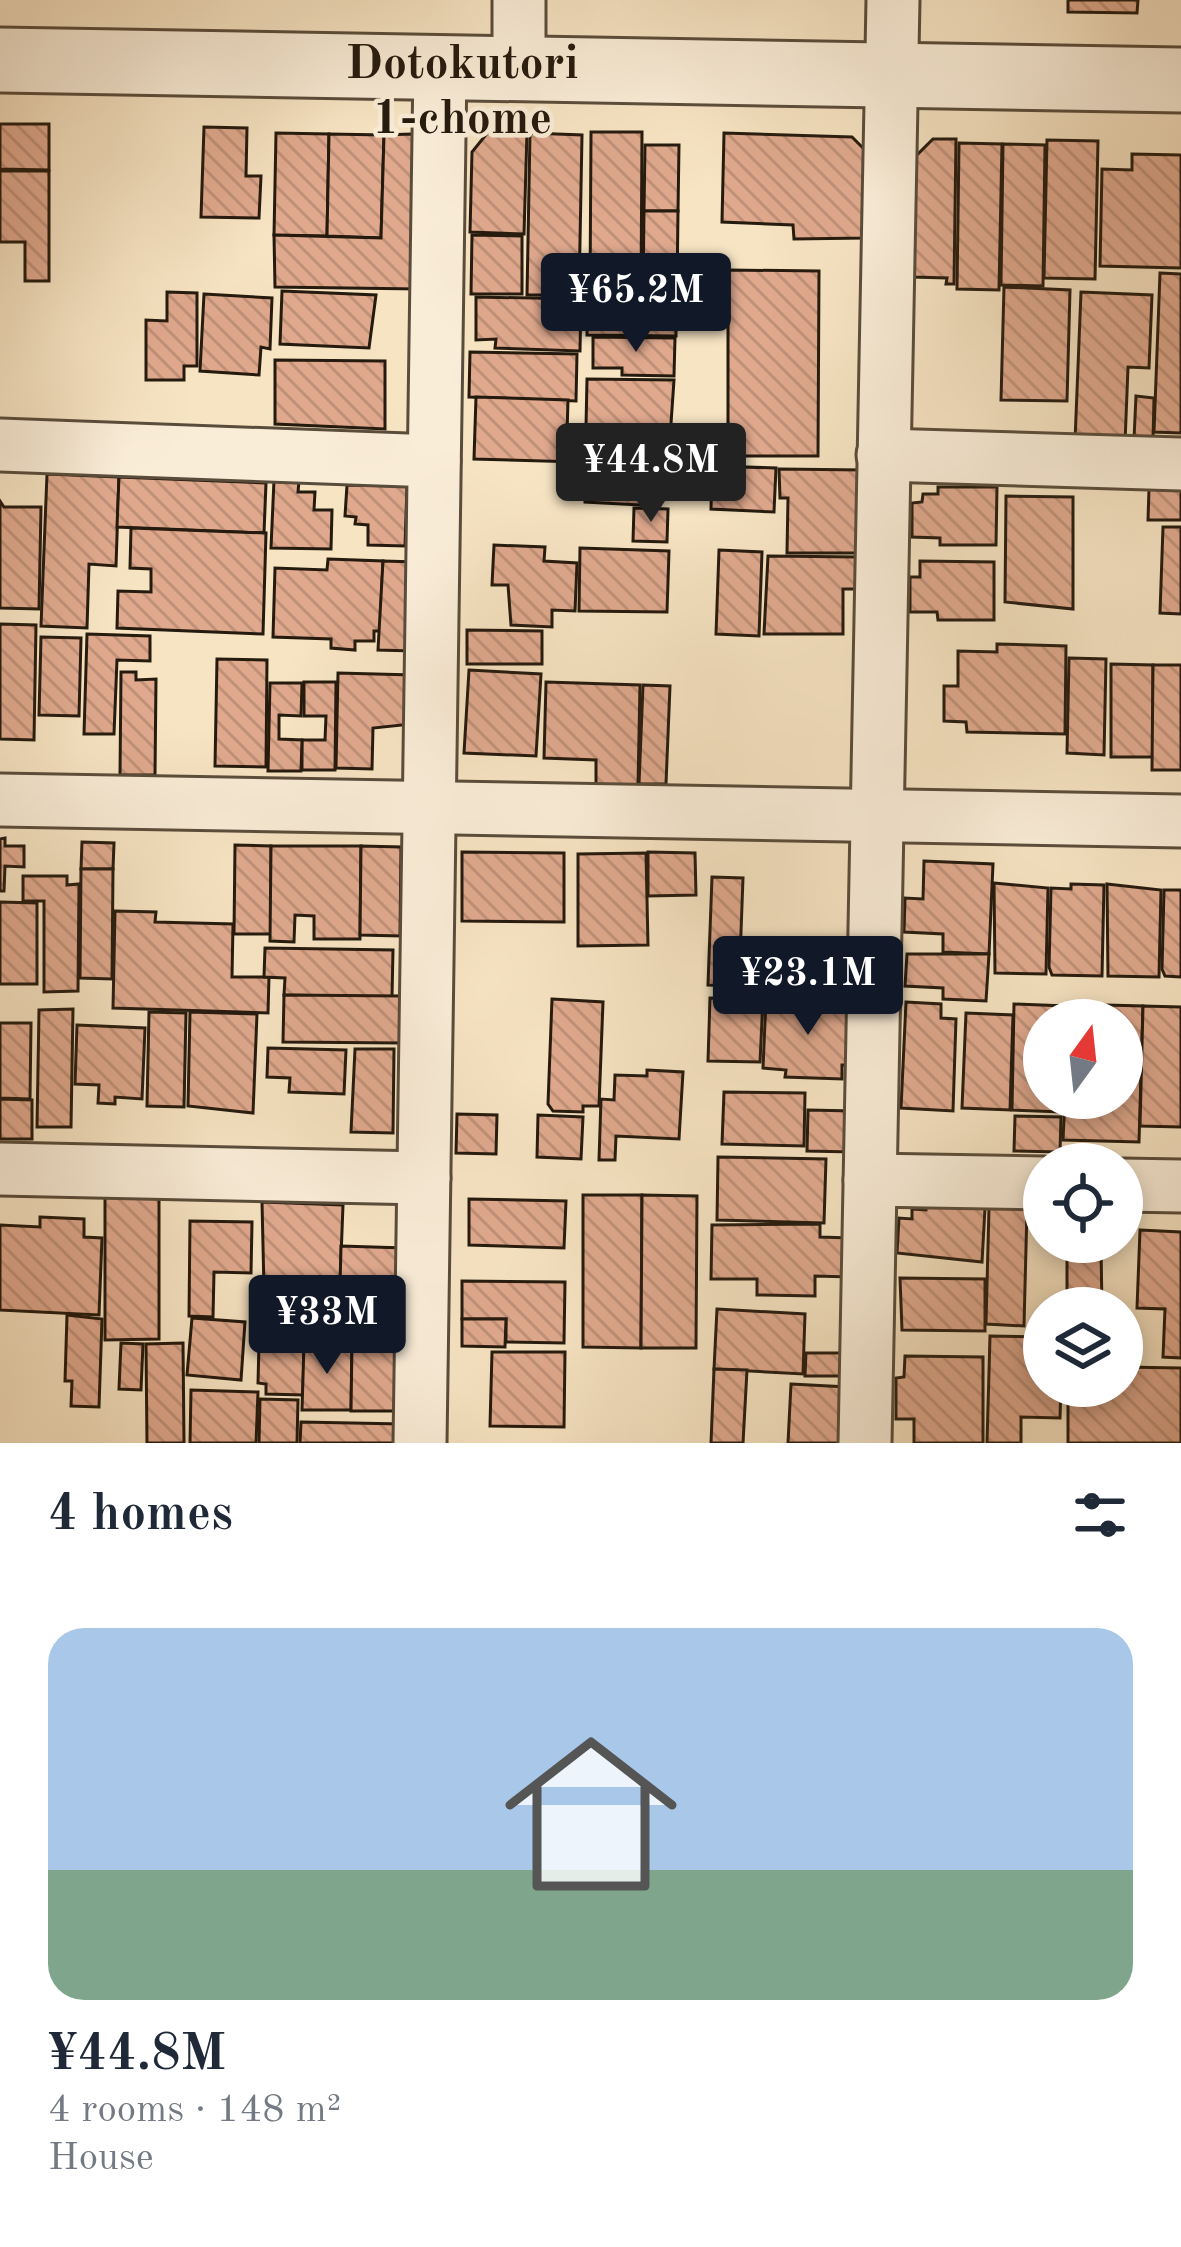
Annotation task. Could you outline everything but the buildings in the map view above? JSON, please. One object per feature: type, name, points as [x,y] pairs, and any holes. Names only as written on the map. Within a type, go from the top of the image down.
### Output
[{"type":"street","points":[[519,0],[519,69]]},
{"type":"street","points":[[865,1443],[892,0]]},
{"type":"street","points":[[0,60],[1181,80]]},
{"type":"street","points":[[420,1443],[440,67]]},
{"type":"street","points":[[0,445],[434,461]]},
{"type":"street","points":[[884,454],[1181,464]]},
{"type":"street","points":[[0,800],[1181,821]]},
{"type":"street","points":[[0,1168],[424,1178]]},
{"type":"street","points":[[870,1180],[1023,1183]]},
{"type":"street","points":[[1143,1185],[1181,1186]]},
{"type":"district","name":"Dotokutori 1-chome","points":[[462,92]]}]
